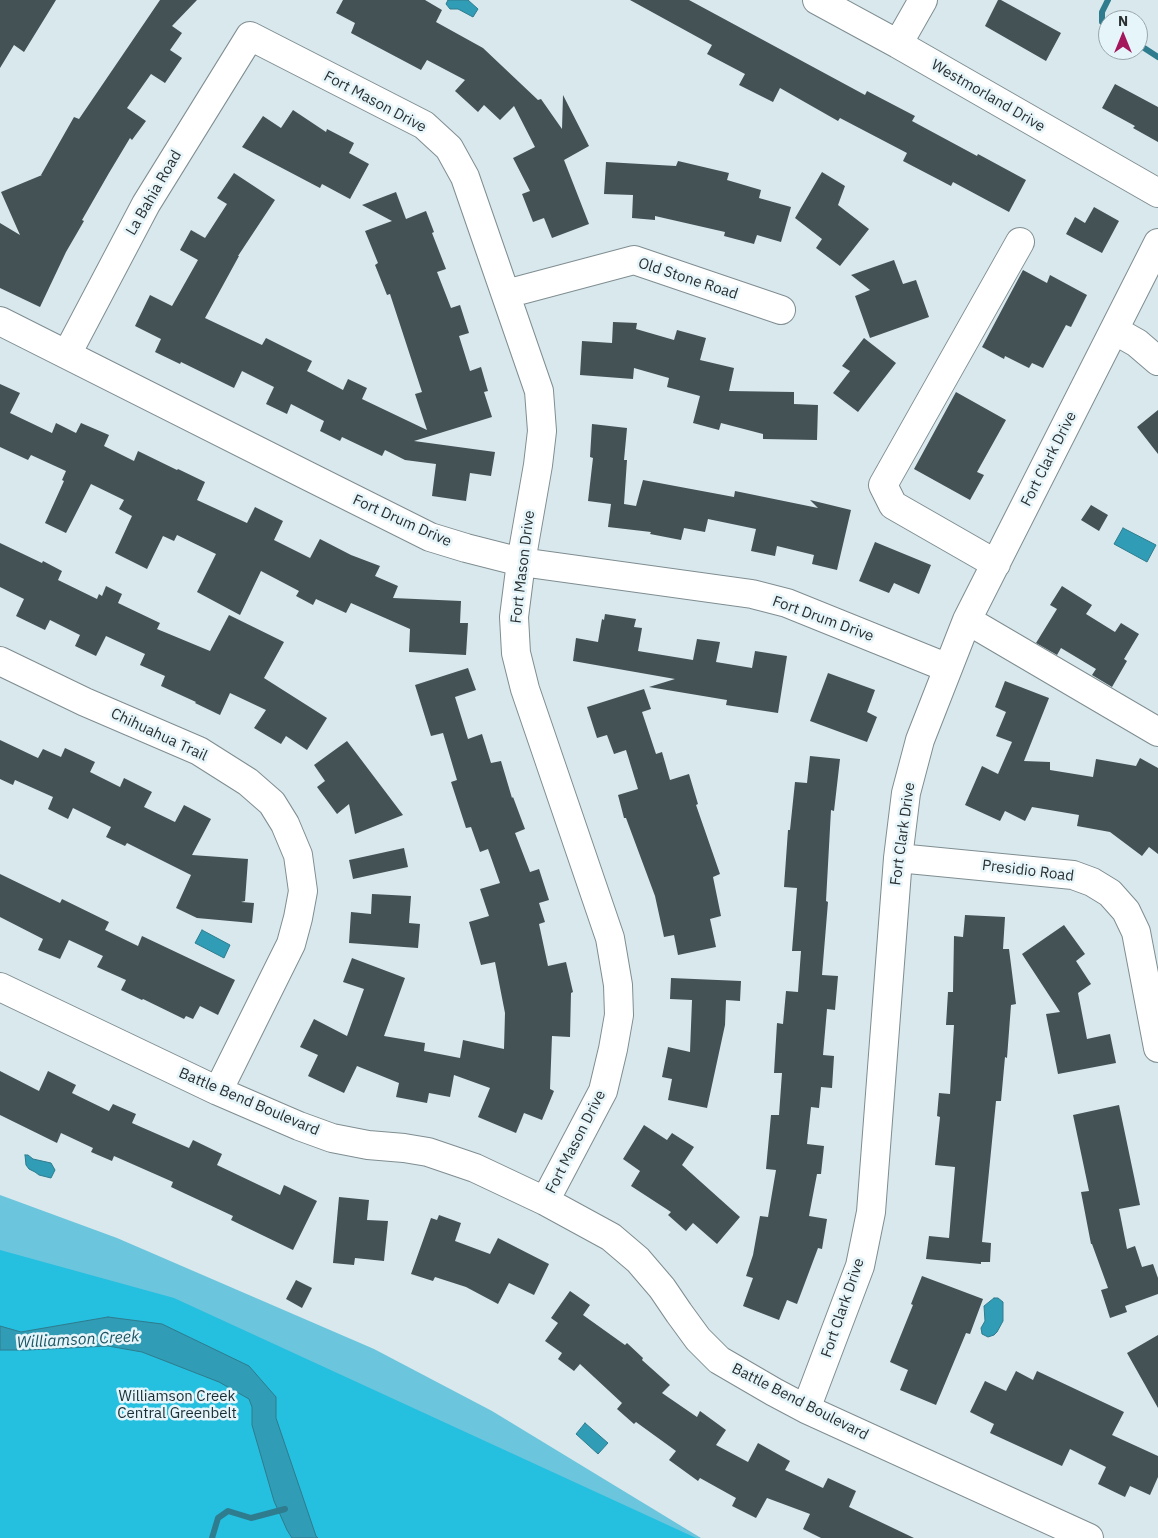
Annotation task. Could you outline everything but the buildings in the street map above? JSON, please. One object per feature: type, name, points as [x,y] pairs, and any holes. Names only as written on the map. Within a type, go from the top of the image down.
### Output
[{"type":"street","name":"Westmorland Drive","points":[[817,0],[898,44],[1158,193]]},
{"type":"street","points":[[898,44],[922,0]]},
{"type":"street","name":"Fort Mason Drive","points":[[250,36],[424,125],[449,148],[465,177],[539,391],[542,431],[514,617],[516,653],[526,689],[610,938],[618,985],[619,1015],[603,1091],[545,1201]]},
{"type":"street","name":"La Bahia Road","points":[[66,354],[146,204],[250,36]]},
{"type":"street","points":[[996,564],[893,506],[883,485],[1020,242]]},
{"type":"street","name":"Fort Clark Drive","points":[[806,1409],[860,1266],[870,1212],[898,858],[906,793],[920,740],[967,620],[1158,243]]},
{"type":"street","name":"Old Stone Road","points":[[506,294],[634,260],[782,310]]},
{"type":"street","name":"Fort Drum Drive","points":[[0,321],[430,537],[521,562],[752,594],[787,603],[948,668]]},
{"type":"street","points":[[1114,330],[1137,343],[1158,361]]},
{"type":"street","points":[[967,620],[1158,732]]},
{"type":"street","name":"Chihuahua Trail","points":[[0,661],[85,702],[199,752],[248,782],[272,804],[285,824],[298,855],[303,891],[298,918],[291,944],[218,1091]]},
{"type":"street","name":"Presidio Road","points":[[898,858],[1074,875],[1092,882],[1110,893],[1126,911],[1136,932],[1158,1048]]},
{"type":"street","name":"Battle Bend Boulevard","points":[[0,987],[218,1091],[299,1126],[332,1138],[368,1145],[428,1152],[475,1168],[545,1201],[611,1237],[638,1260],[662,1288],[698,1339],[719,1360],[806,1409],[1089,1538]]},
{"type":"green space","name":"Williamson Creek Central Greenbelt","points":[[0,1195],[117,1238],[374,1349],[492,1411],[701,1538],[142,1538],[0,1455]]},
{"type":"green space","name":"Williamson Creek Central Greenbelt","points":[[0,1250],[174,1298],[696,1538],[0,1538]]},
{"type":"water","points":[[448,0],[468,0],[478,9],[473,17],[458,9],[450,9],[446,4]]},
{"type":"water","points":[[1123,528],[1156,545],[1147,562],[1114,544]]},
{"type":"water","points":[[202,930],[230,945],[224,958],[195,943]]},
{"type":"water","points":[[25,1155],[51,1163],[55,1170],[51,1178],[39,1175],[29,1169],[26,1165]]},
{"type":"water","points":[[994,1298],[998,1298],[1003,1302],[1003,1321],[997,1332],[988,1337],[982,1334],[981,1328],[985,1321],[984,1306]]},
{"type":"water","name":"Williamson Creek","points":[[108,1317],[162,1324],[249,1366],[276,1397],[276,1418],[318,1538],[292,1538],[287,1530],[274,1501],[252,1425],[252,1407],[249,1399],[219,1382],[142,1352],[108,1346],[0,1350],[0,1326],[21,1332]]},
{"type":"water","points":[[585,1423],[608,1443],[598,1454],[576,1434]]},
{"type":"waterway","points":[[1103,10],[1108,0]]},
{"type":"waterway","points":[[1148,50],[1158,57]]},
{"type":"waterway","points":[[212,1538],[218,1518],[228,1511],[251,1518],[285,1509]]}]
